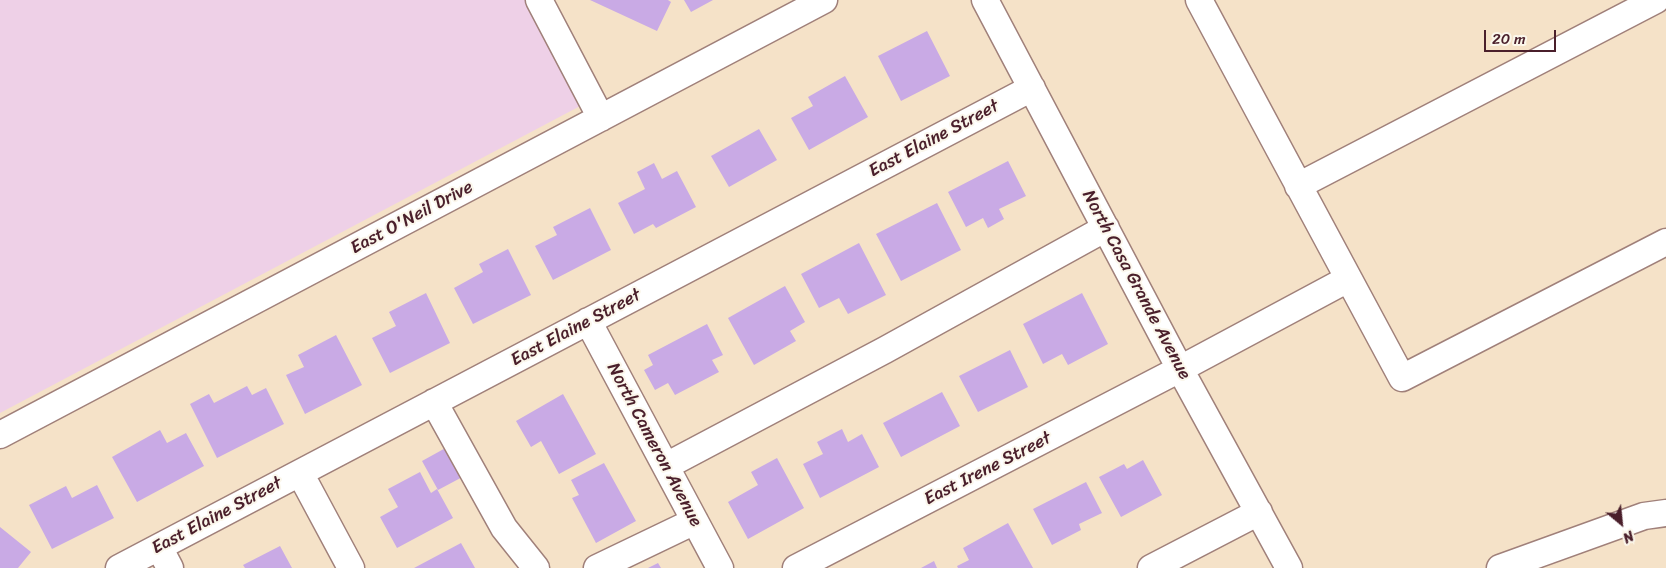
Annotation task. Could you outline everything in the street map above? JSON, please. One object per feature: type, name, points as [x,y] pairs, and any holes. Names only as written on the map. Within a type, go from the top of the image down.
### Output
[{"type":"street","points":[[538,0],[601,118]]},
{"type":"street","name":"East O'Neil Drive","points":[[0,435],[824,0]]},
{"type":"street","name":"North Casa Grande Avenue","points":[[985,0],[1180,369],[1289,568]]},
{"type":"street","points":[[1198,0],[1402,378],[1666,242]]},
{"type":"street","points":[[1298,186],[1656,0]]},
{"type":"street","name":"East Elaine Street","points":[[120,568],[165,558],[300,473],[1032,88]]},
{"type":"street","points":[[666,466],[886,350],[1106,228]]},
{"type":"street","name":"East Irene Street","points":[[796,568],[1180,369],[1348,279]]},
{"type":"street","name":"North Cameron Avenue","points":[[588,321],[720,568]]},
{"type":"street","points":[[434,402],[504,528],[536,568]]},
{"type":"street","points":[[300,473],[351,568]]},
{"type":"street","points":[[1151,568],[1258,512]]},
{"type":"street","points":[[1500,568],[1644,516],[1666,513]]},
{"type":"street","points":[[597,568],[695,521]]},
{"type":"shaded area","points":[[0,0],[528,0],[584,104],[0,413]]},
{"type":"building","points":[[590,0],[668,0],[671,2],[657,31]]},
{"type":"building","points":[[684,0],[713,0],[691,12]]},
{"type":"building","points":[[927,31],[950,76],[901,101],[878,56]]},
{"type":"building","points":[[845,76],[868,117],[809,150],[791,118],[813,106],[808,97]]},
{"type":"building","points":[[759,129],[777,160],[729,187],[711,156]]},
{"type":"building","points":[[1008,161],[1026,196],[999,209],[1004,219],[988,228],[983,218],[966,227],[948,192]]},
{"type":"building","points":[[654,163],[662,179],[677,171],[696,207],[656,228],[653,224],[634,234],[618,203],[645,189],[637,172]]},
{"type":"building","points":[[937,203],[961,250],[901,281],[876,234]]},
{"type":"building","points":[[590,208],[611,250],[553,280],[535,246],[557,235],[553,227]]},
{"type":"building","points":[[859,243],[886,295],[848,314],[839,298],[819,308],[801,274]]},
{"type":"building","points":[[508,249],[531,295],[473,324],[454,288],[483,272],[479,264]]},
{"type":"building","points":[[785,286],[805,322],[790,331],[796,341],[754,365],[728,318]]},
{"type":"building","points":[[426,293],[450,343],[390,373],[372,338],[396,326],[389,312]]},
{"type":"building","points":[[1082,293],[1108,344],[1068,365],[1062,354],[1043,364],[1023,324]]},
{"type":"building","points":[[707,324],[723,355],[712,360],[719,372],[675,395],[668,383],[655,390],[644,370],[653,365],[648,355]]},
{"type":"building","points":[[336,335],[362,385],[305,414],[286,375],[304,367],[298,355]]},
{"type":"building","points":[[1010,350],[1028,387],[978,412],[959,376]]},
{"type":"building","points":[[247,386],[252,395],[266,388],[284,424],[217,458],[190,404],[209,394],[214,403]]},
{"type":"building","points":[[942,392],[960,426],[901,457],[883,423]]},
{"type":"building","points":[[563,394],[596,454],[559,474],[541,441],[531,447],[516,421]]},
{"type":"building","points":[[842,429],[848,442],[862,434],[879,467],[820,498],[803,464],[823,454],[817,442]]},
{"type":"building","points":[[160,430],[167,443],[186,433],[204,466],[137,502],[112,457]]},
{"type":"building","points":[[451,445],[468,474],[438,490],[422,461]]},
{"type":"building","points":[[777,458],[804,508],[748,539],[728,502],[758,485],[751,472]]},
{"type":"building","points":[[1143,460],[1162,495],[1121,517],[1099,477],[1124,464],[1127,469]]},
{"type":"building","points":[[604,463],[636,521],[596,543],[572,498],[579,495],[571,480]]},
{"type":"building","points":[[420,472],[431,493],[437,489],[453,518],[397,548],[380,517],[398,507],[388,489]]},
{"type":"building","points":[[1086,482],[1102,513],[1079,524],[1081,530],[1052,545],[1033,509]]},
{"type":"building","points":[[97,485],[114,518],[52,549],[29,505],[66,486],[72,498]]},
{"type":"building","points":[[1008,523],[1033,568],[958,568],[957,566],[969,560],[963,548]]},
{"type":"building","points":[[0,527],[31,552],[18,568],[0,568]]},
{"type":"building","points":[[461,543],[475,568],[414,568]]},
{"type":"building","points":[[280,546],[292,568],[245,568],[243,565]]},
{"type":"building","points":[[934,561],[937,568],[921,568]]},
{"type":"building","points":[[658,563],[661,568],[648,568]]}]
